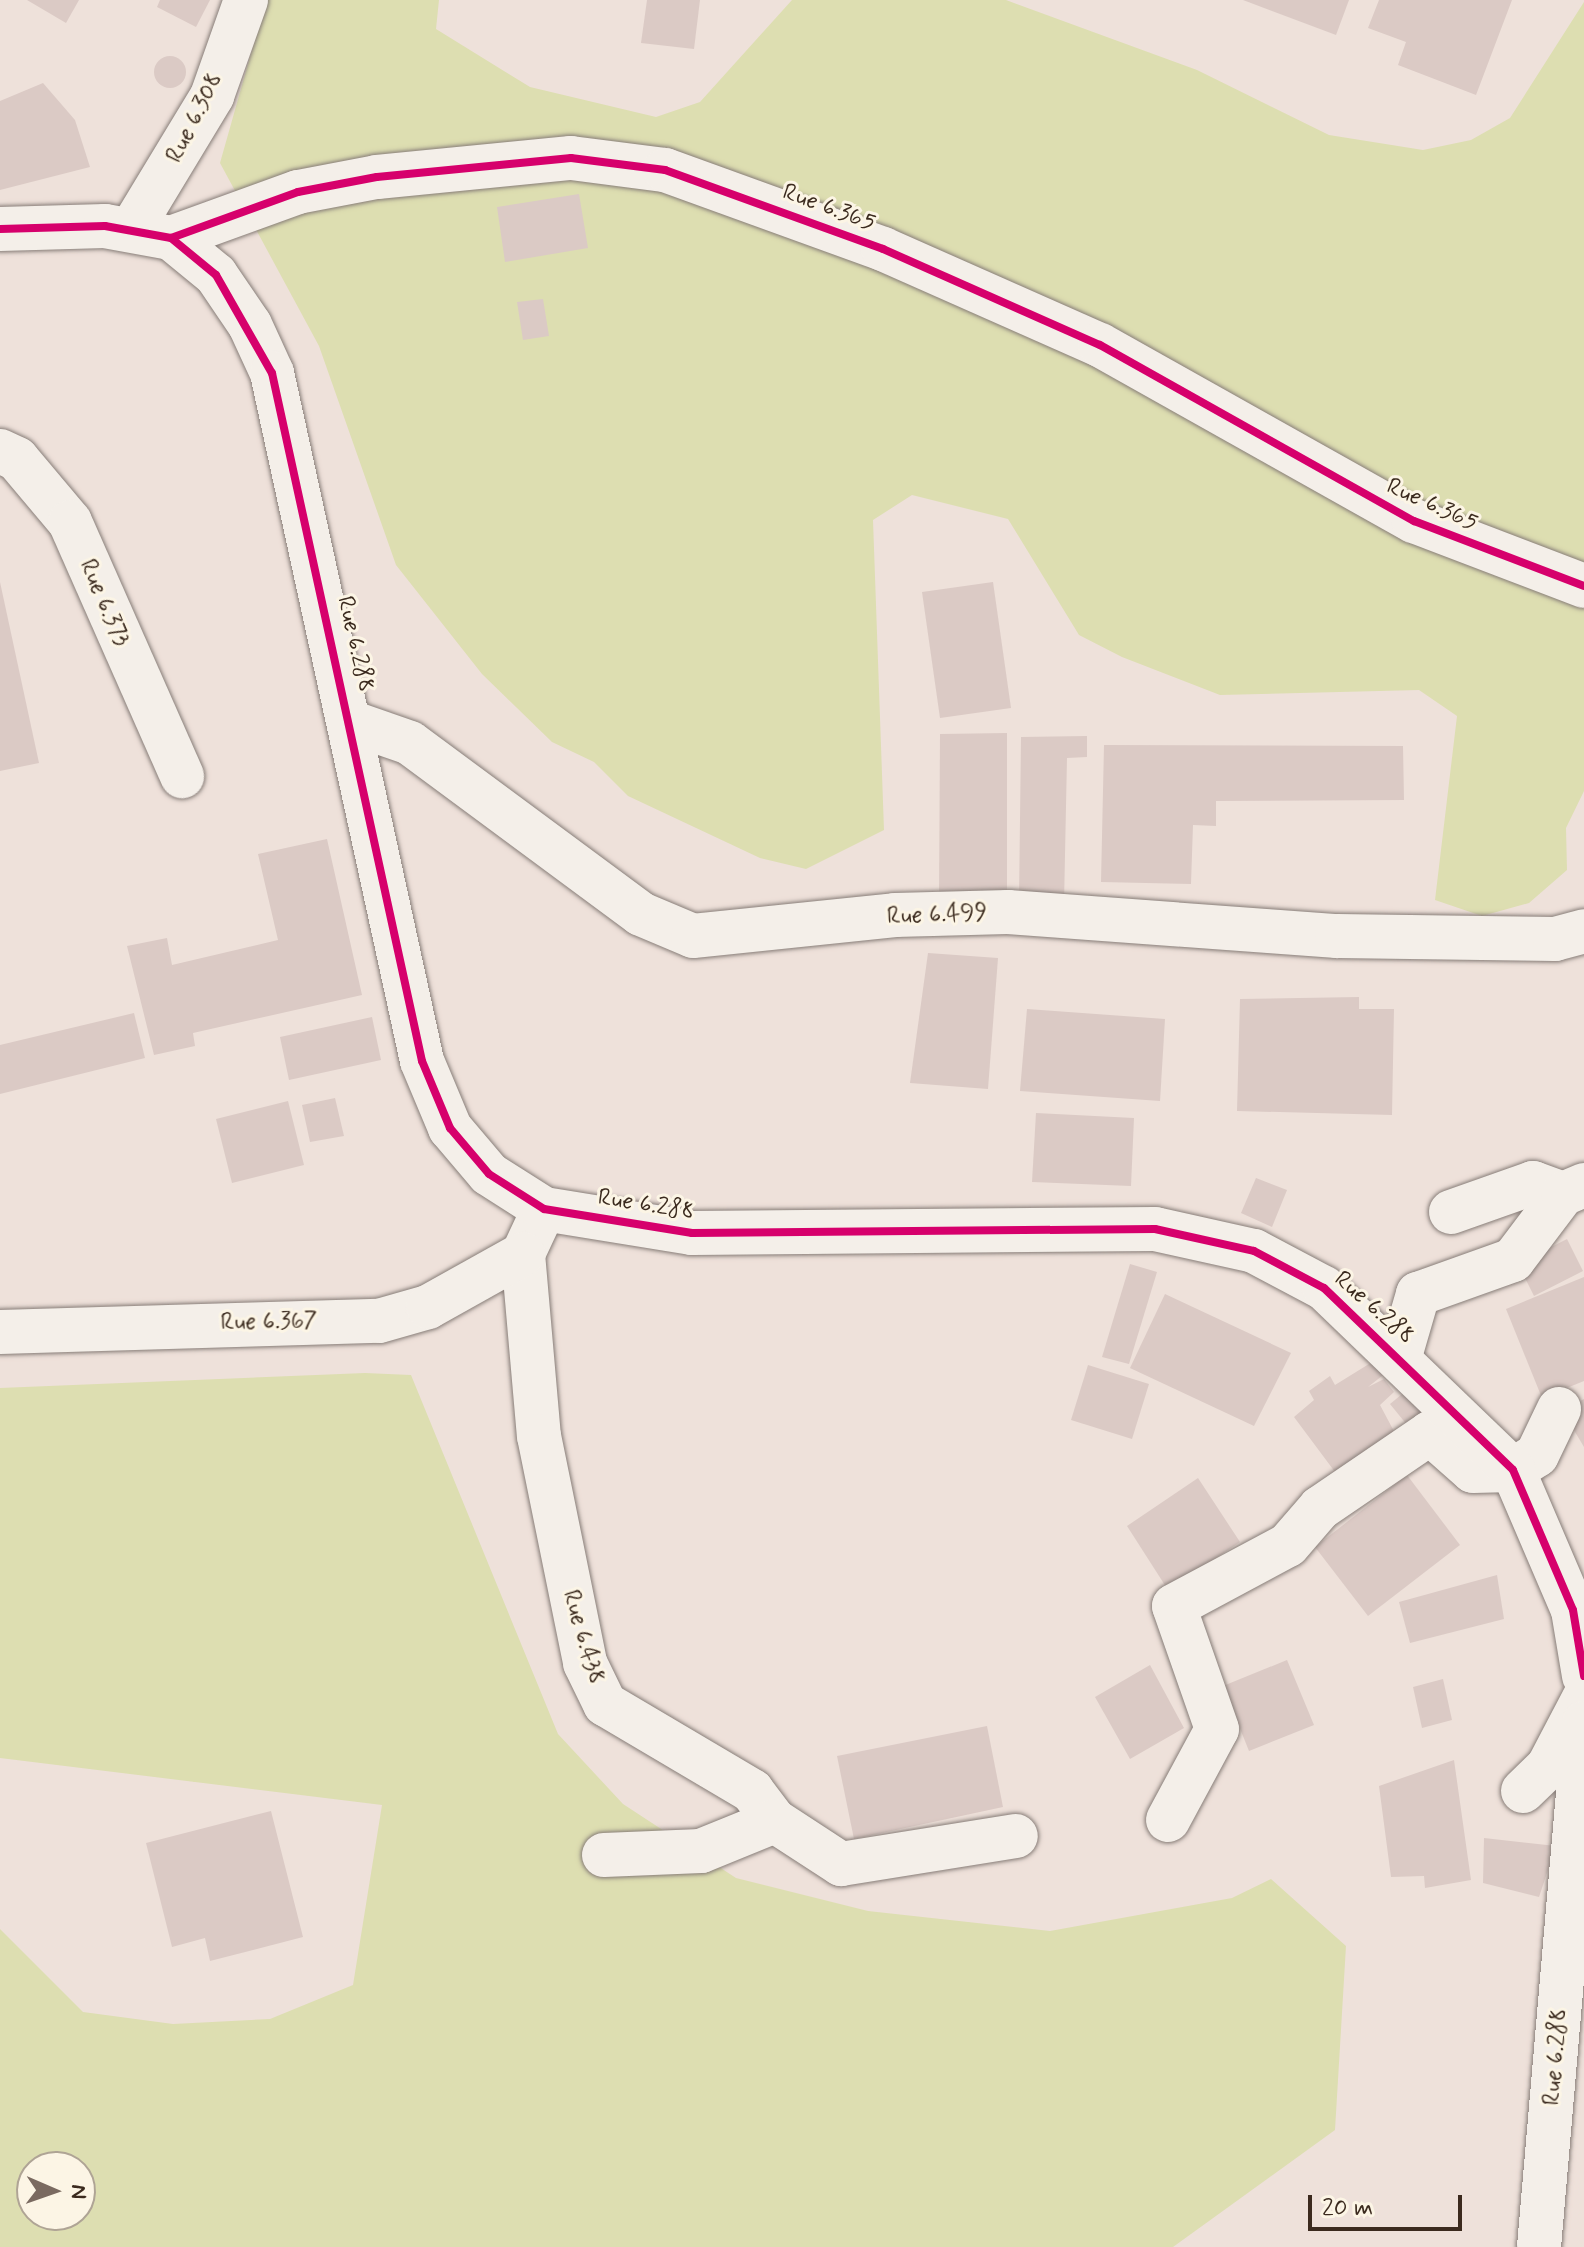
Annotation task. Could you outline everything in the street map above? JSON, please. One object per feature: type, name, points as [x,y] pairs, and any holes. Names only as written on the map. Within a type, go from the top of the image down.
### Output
[{"type":"street","name":"Rue 6.308","points":[[151,234],[212,96],[246,0]]},
{"type":"street","name":"Rue 6.365","points":[[0,229],[151,234],[298,192],[377,177],[571,158],[665,170],[883,249],[1100,345],[1414,521],[1584,586]]},
{"type":"street","name":"Rue 6.288","points":[[151,234],[216,275],[272,373],[353,723],[422,1061],[450,1128],[489,1174],[544,1209],[692,1233],[1155,1229],[1254,1251],[1324,1288],[1400,1356],[1513,1470],[1573,1610],[1584,1676]]},
{"type":"street","name":"Rue 6.373","points":[[0,451],[17,459],[70,522],[182,776]]},
{"type":"street","name":"Rue 6.499","points":[[353,723],[410,743],[641,914],[693,936],[895,915],[1008,912],[1337,936],[1555,939],[1584,931]]},
{"type":"street","points":[[1451,1212],[1533,1183],[1574,1190]]},
{"type":"street","points":[[1400,1356],[1418,1294],[1513,1260],[1574,1190]]},
{"type":"street","points":[[523,1254],[544,1209]]},
{"type":"street","name":"Rue 6.367","points":[[0,1332],[379,1321],[428,1307],[523,1254]]},
{"type":"street","name":"Rue 6.438","points":[[523,1254],[548,1506],[592,1685],[620,1714],[752,1791],[775,1821],[841,1864],[1016,1836]]},
{"type":"street","points":[[1168,1820],[1217,1729],[1174,1606],[1288,1545],[1320,1508],[1430,1433],[1473,1471],[1513,1470],[1537,1455],[1559,1409]]},
{"type":"street","points":[[1523,1791],[1548,1767],[1584,1698]]},
{"type":"street","name":"Rue 6.288","points":[[1539,2247],[1584,1723]]},
{"type":"street","points":[[604,1855],[701,1851],[775,1821]]},
{"type":"green space","points":[[266,0],[439,0],[436,29],[530,87],[656,117],[700,102],[792,0],[1006,0],[1197,70],[1329,135],[1423,150],[1471,140],[1510,118],[1584,2],[1584,791],[1566,828],[1567,870],[1529,903],[1482,916],[1435,900],[1457,716],[1419,690],[1220,695],[1122,657],[1079,635],[1008,519],[912,495],[873,520],[884,830],[806,869],[760,858],[628,796],[594,762],[552,742],[482,674],[396,565],[319,346],[220,163]]},
{"type":"green space","points":[[365,1373],[411,1375],[558,1734],[623,1804],[736,1878],[868,1911],[1050,1931],[1232,1898],[1271,1879],[1346,1946],[1335,2130],[1173,2247],[0,2247],[0,1929],[83,2012],[173,2024],[270,2019],[353,1985],[382,1805],[0,1758],[0,1388]]},
{"type":"building","points":[[27,0],[79,0],[66,23]]},
{"type":"building","points":[[160,0],[210,0],[196,27],[157,7]]},
{"type":"building","points":[[647,0],[700,0],[694,49],[641,43]]},
{"type":"building","points":[[1243,0],[1349,0],[1336,35]]},
{"type":"building","points":[[1379,0],[1512,0],[1476,95],[1398,65],[1406,42],[1368,28]]},
{"type":"building","points":[[170,56],[181,61],[186,72],[181,83],[170,88],[159,83],[154,72],[159,61]]},
{"type":"building","points":[[43,83],[75,120],[90,167],[0,190],[0,101]]},
{"type":"building","points":[[579,194],[588,248],[505,262],[497,207]]},
{"type":"building","points":[[543,299],[549,336],[523,340],[517,302]]},
{"type":"building","points":[[0,582],[39,763],[0,771]]},
{"type":"building","points":[[993,582],[1011,708],[940,718],[922,592]]},
{"type":"building","points":[[1007,733],[1007,899],[939,899],[940,734]]},
{"type":"building","points":[[1087,736],[1087,757],[1067,758],[1064,904],[1019,902],[1021,737]]},
{"type":"building","points":[[1104,745],[1403,746],[1404,800],[1216,801],[1216,826],[1193,825],[1191,884],[1101,882]]},
{"type":"building","points":[[327,839],[362,995],[193,1033],[195,1046],[154,1055],[127,946],[167,938],[172,965],[278,940],[258,854]]},
{"type":"building","points":[[928,953],[998,958],[988,1089],[910,1083]]},
{"type":"building","points":[[1359,997],[1359,1009],[1394,1009],[1392,1115],[1237,1111],[1240,999]]},
{"type":"building","points":[[1027,1009],[1165,1019],[1160,1101],[1020,1091]]},
{"type":"building","points":[[134,1013],[145,1058],[0,1094],[0,1045]]},
{"type":"building","points":[[372,1017],[381,1060],[289,1080],[280,1037]]},
{"type":"building","points":[[335,1098],[344,1136],[310,1142],[302,1105]]},
{"type":"building","points":[[288,1101],[304,1165],[232,1183],[216,1119]]},
{"type":"building","points":[[1036,1113],[1134,1118],[1131,1186],[1032,1182]]},
{"type":"building","points":[[1256,1178],[1287,1190],[1272,1227],[1241,1213]]},
{"type":"building","points":[[1567,1239],[1583,1271],[1534,1296],[1518,1264]]},
{"type":"building","points":[[1130,1264],[1157,1272],[1129,1364],[1102,1357]]},
{"type":"building","points":[[1584,1277],[1584,1381],[1542,1398],[1506,1309]]},
{"type":"building","points":[[1165,1294],[1291,1353],[1254,1426],[1130,1368]]},
{"type":"building","points":[[1377,1359],[1387,1372],[1368,1387],[1384,1379],[1394,1392],[1380,1405],[1396,1435],[1338,1476],[1294,1417],[1314,1400],[1309,1391],[1330,1376],[1335,1385]]},
{"type":"building","points":[[1088,1365],[1149,1384],[1132,1439],[1071,1420]]},
{"type":"building","points":[[1407,1390],[1429,1416],[1412,1431],[1390,1404]]},
{"type":"building","points":[[1584,1399],[1584,1447],[1562,1410]]},
{"type":"building","points":[[1407,1475],[1460,1545],[1368,1616],[1315,1547]]},
{"type":"building","points":[[1198,1478],[1240,1542],[1168,1590],[1127,1526]]},
{"type":"building","points":[[1497,1575],[1504,1619],[1410,1643],[1399,1602]]},
{"type":"building","points":[[1287,1660],[1314,1725],[1249,1751],[1223,1686]]},
{"type":"building","points":[[1150,1665],[1184,1728],[1130,1759],[1095,1697]]},
{"type":"building","points":[[1443,1679],[1452,1720],[1422,1728],[1413,1687]]},
{"type":"building","points":[[987,1726],[1003,1807],[854,1839],[837,1756]]},
{"type":"building","points":[[1454,1760],[1471,1880],[1425,1888],[1424,1876],[1391,1877],[1379,1786]]},
{"type":"building","points":[[271,1811],[303,1937],[210,1961],[205,1938],[172,1947],[146,1843]]},
{"type":"building","points":[[1484,1838],[1556,1846],[1539,1897],[1483,1883]]},
{"type":"cycle path","points":[[0,229],[105,226],[171,238],[298,192],[377,177],[571,158],[665,170],[883,249],[1100,345],[1414,521],[1584,586]]},
{"type":"cycle path","points":[[171,238],[216,275],[272,373],[422,1061],[450,1128],[489,1174],[544,1209],[692,1233],[1155,1229],[1254,1251],[1324,1288],[1513,1470],[1573,1610],[1584,1676]]}]
